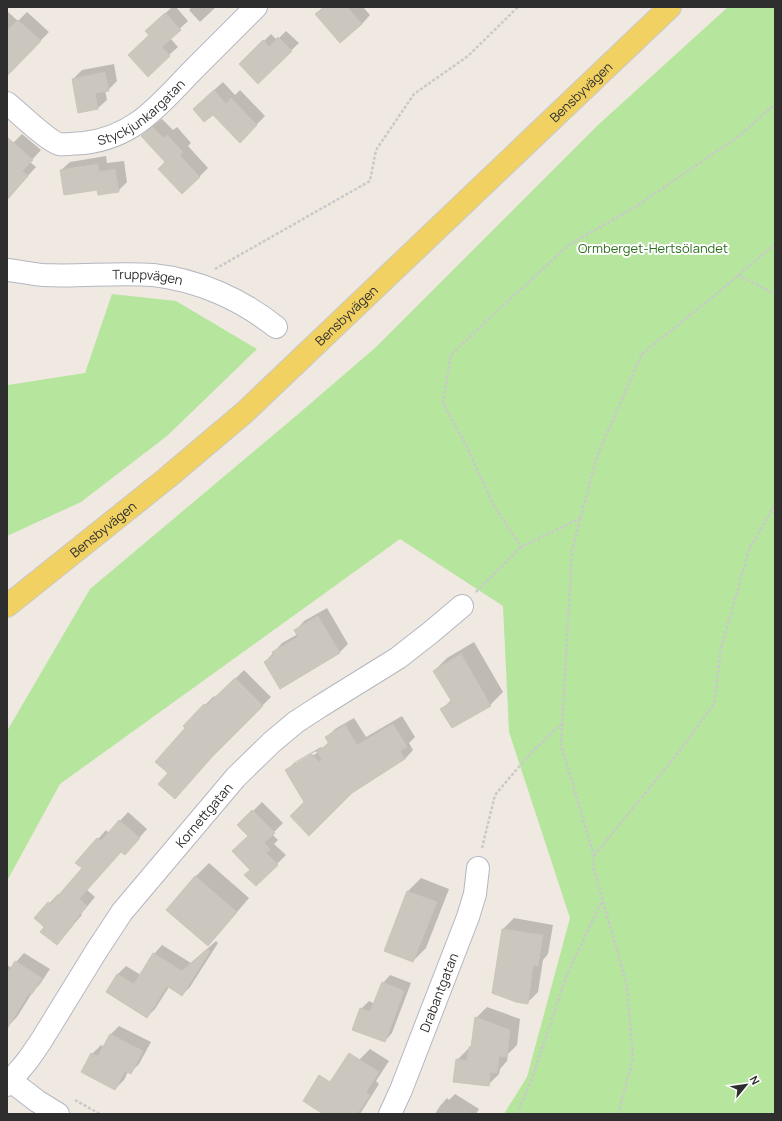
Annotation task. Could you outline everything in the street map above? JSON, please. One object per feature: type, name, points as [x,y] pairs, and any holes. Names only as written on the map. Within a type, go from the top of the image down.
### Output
[{"type":"main road","name":"Bensbyvägen","points":[[7,606],[167,478],[246,412],[670,7]]},
{"type":"street","name":"Styckjunkargatan","points":[[7,103],[49,138],[59,144],[90,142],[110,138],[141,122],[256,7]]},
{"type":"street","name":"Truppvägen","points":[[7,270],[42,275],[142,274],[192,282],[222,294],[237,302],[266,319],[276,327]]},
{"type":"street","name":"Kornettgatan","points":[[9,1083],[41,1041],[100,944],[122,912],[236,777],[272,742],[296,722],[398,658],[462,606]]},
{"type":"street","name":"Drabantgatan","points":[[390,1114],[404,1083],[468,917],[475,894],[478,868]]},
{"type":"street","points":[[9,1083],[58,1114]]},
{"type":"path","points":[[192,282],[370,181],[376,150],[414,94],[468,56],[518,7]]},
{"type":"path","points":[[521,547],[494,506],[467,447],[443,404],[451,355],[569,245],[635,207],[672,180],[739,136],[775,104]]},
{"type":"path","points":[[594,856],[561,745],[572,550],[598,456],[642,354],[775,244]]},
{"type":"path","points":[[738,275],[775,294]]},
{"type":"path","points":[[618,1114],[633,1059],[627,986],[592,862],[594,856],[681,749],[714,704],[721,648],[750,547],[775,505]]},
{"type":"path","points":[[462,606],[521,547],[581,518]]},
{"type":"path","points":[[478,868],[495,795],[529,755],[562,723]]},
{"type":"path","points":[[517,1114],[532,1078],[567,974],[602,901]]},
{"type":"path","points":[[519,1108],[520,1114]]},
{"type":"green space","name":"Ormberget-Hertsölandet","points":[[728,7],[775,7],[775,1114],[504,1114],[527,1077],[570,918],[509,732],[503,606],[400,539],[60,784],[7,881],[7,731],[90,589],[375,348],[598,125]]},
{"type":"green space","points":[[112,294],[176,301],[257,349],[167,436],[81,502],[7,536],[7,296],[8,385],[85,373]]},
{"type":"building","points":[[324,7],[347,7],[362,24],[340,43],[315,14]]},
{"type":"building","points":[[165,13],[181,30],[162,47],[170,56],[148,77],[128,55],[149,35],[145,31]]},
{"type":"building","points":[[18,20],[41,41],[7,76],[7,31]]},
{"type":"building","points":[[278,37],[292,51],[258,84],[239,64],[263,40],[269,47]]},
{"type":"building","points":[[105,72],[109,91],[95,93],[98,109],[78,113],[72,79]]},
{"type":"building","points":[[214,90],[226,104],[231,98],[257,125],[240,143],[213,115],[204,122],[193,109]]},
{"type":"building","points":[[153,127],[163,138],[167,135],[183,152],[180,156],[200,177],[182,194],[158,169],[165,162],[141,136]]},
{"type":"building","points":[[7,137],[33,160],[22,171],[28,176],[7,200]]},
{"type":"building","points":[[98,164],[99,172],[115,169],[119,192],[98,195],[97,190],[64,195],[60,170]]},
{"type":"building","points":[[318,616],[340,653],[280,689],[264,662],[274,655],[272,652],[298,637],[294,630]]},
{"type":"building","points":[[461,654],[491,706],[452,728],[440,709],[452,702],[433,671]]},
{"type":"building","points":[[235,678],[263,706],[212,757],[175,799],[158,784],[168,773],[155,762],[185,728],[183,726],[204,704],[206,706]]},
{"type":"building","points":[[393,724],[407,747],[400,751],[405,759],[352,793],[309,836],[290,816],[304,802],[285,770],[312,754],[319,762],[322,760],[317,751],[329,744],[325,737],[345,725],[357,745]]},
{"type":"building","points":[[252,810],[275,833],[264,843],[270,849],[266,853],[278,865],[256,886],[244,875],[250,870],[232,851],[248,836],[237,825]]},
{"type":"building","points":[[119,820],[140,838],[125,855],[121,852],[79,899],[87,906],[57,945],[40,932],[44,927],[34,918],[48,902],[51,904],[82,868],[75,863],[97,838],[101,841]]},
{"type":"building","points":[[195,876],[237,912],[208,946],[166,910]]},
{"type":"building","points":[[407,891],[437,902],[413,962],[384,951]]},
{"type":"building","points":[[502,929],[543,935],[538,966],[533,965],[528,1004],[516,1002],[492,993]]},
{"type":"building","points":[[207,949],[210,951],[182,996],[167,986],[147,1018],[106,992],[117,974],[134,984],[153,953],[182,971]]},
{"type":"building","points":[[15,961],[42,978],[32,994],[29,993],[7,1029],[7,974]]},
{"type":"building","points":[[382,982],[404,991],[385,1042],[352,1030],[360,1008],[370,1012]]},
{"type":"building","points":[[475,1017],[510,1030],[507,1057],[499,1056],[497,1073],[490,1072],[489,1086],[453,1082],[456,1059],[467,1061],[469,1047],[471,1047]]},
{"type":"building","points":[[110,1034],[143,1051],[131,1074],[125,1071],[115,1090],[81,1072],[91,1053],[98,1056]]},
{"type":"building","points":[[349,1053],[379,1072],[366,1092],[370,1095],[357,1114],[323,1114],[303,1101],[319,1075],[330,1082]]}]
